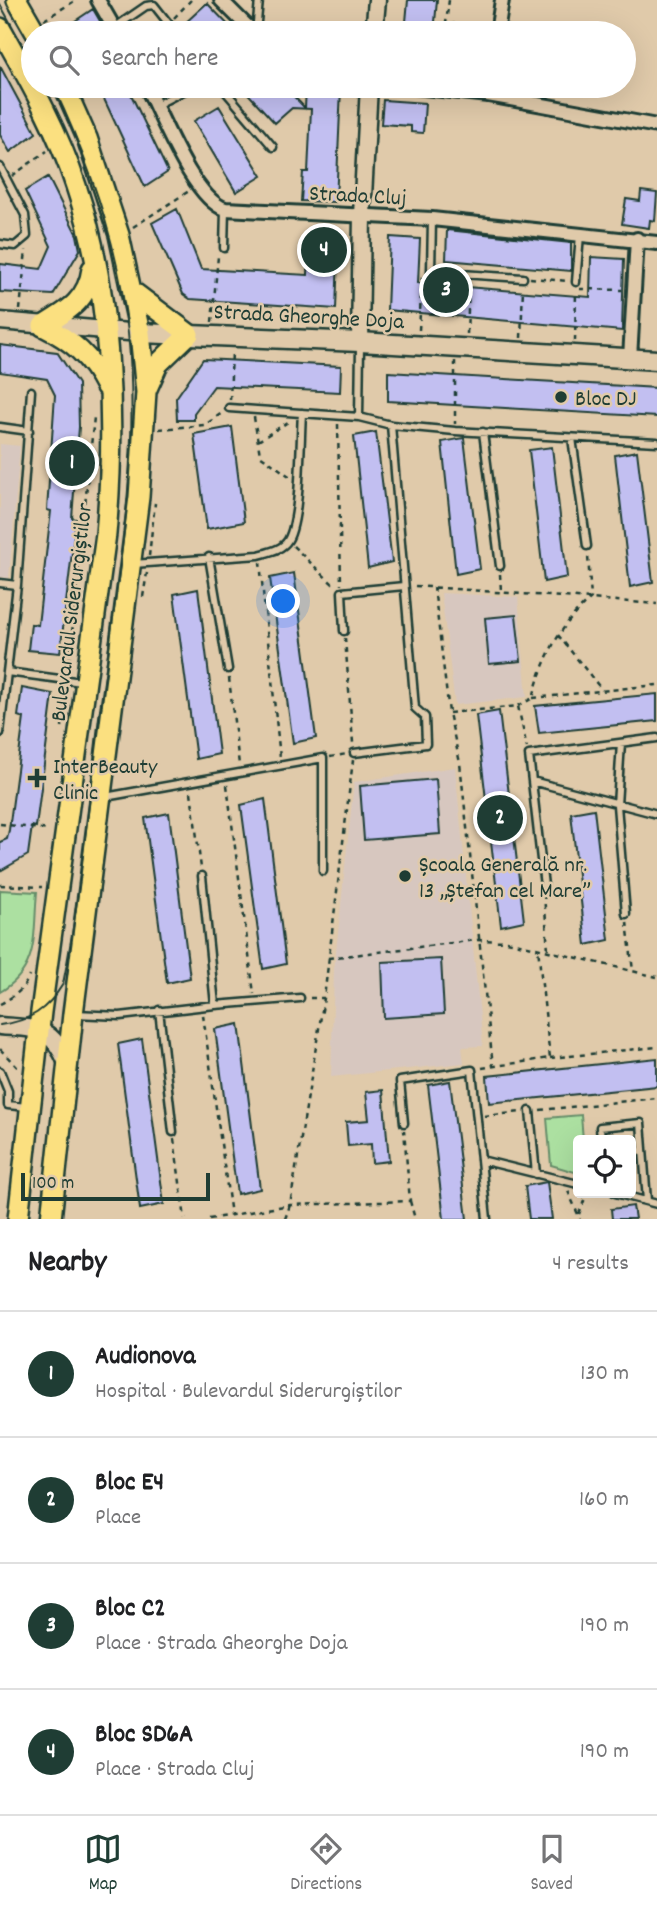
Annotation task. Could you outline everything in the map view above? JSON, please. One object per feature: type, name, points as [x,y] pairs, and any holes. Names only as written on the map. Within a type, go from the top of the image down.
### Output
[{"type":"main road","points":[[18,0],[30,21]]},
{"type":"main road","name":"Bulevardul Siderurgiștilor","points":[[0,27],[21,65]]},
{"type":"main road","name":"Bulevardul Siderurgiștilor","points":[[18,1219],[58,889],[55,834],[110,485],[105,331],[93,252],[76,186],[39,98]]},
{"type":"main road","points":[[51,1219],[67,1063],[130,564],[145,430],[146,392],[140,333],[119,236],[96,162],[69,98]]},
{"type":"main road","points":[[43,326],[71,310],[84,297],[90,282],[93,252]]},
{"type":"main road","points":[[132,291],[188,334],[158,364],[146,392]]},
{"type":"main road","points":[[43,326],[63,336],[86,355],[109,393]]},
{"type":"main road","name":"Strada Gheorghe Doja","points":[[140,333],[418,345],[461,352],[520,351],[657,360]]},
{"type":"street","points":[[99,0],[111,21]]},
{"type":"street","points":[[221,0],[243,21]]},
{"type":"street","points":[[375,21],[377,0]]},
{"type":"street","points":[[499,21],[502,0]]},
{"type":"street","points":[[152,98],[198,185],[218,206],[225,209]]},
{"type":"street","points":[[360,342],[362,215],[368,98]]},
{"type":"street","points":[[523,98],[657,126]]},
{"type":"street","name":"Strada Cluj","points":[[225,209],[432,219],[657,243]]},
{"type":"street","points":[[630,358],[637,239]]},
{"type":"street","name":"Strada Gheorghe Doja","points":[[0,321],[140,333]]},
{"type":"street","points":[[0,1026],[39,1030],[56,1040],[67,1063]]},
{"type":"lane","points":[[256,21],[259,0]]},
{"type":"lane","points":[[128,21],[146,6],[154,5],[166,21]]},
{"type":"lane","points":[[156,105],[170,98]]},
{"type":"lane","points":[[231,98],[273,146]]},
{"type":"lane","points":[[0,167],[25,215],[27,236],[15,246],[0,244]]},
{"type":"lane","points":[[224,248],[225,209]]},
{"type":"lane","points":[[432,219],[431,272],[523,278]]},
{"type":"lane","points":[[576,286],[580,233]]},
{"type":"lane","points":[[359,417],[360,342]]},
{"type":"lane","points":[[0,733],[17,585],[32,391]]},
{"type":"lane","points":[[229,408],[359,417],[391,425],[455,431],[657,442]]},
{"type":"lane","points":[[130,564],[259,555],[276,551],[288,542],[293,521],[302,413]]},
{"type":"lane","points":[[354,753],[426,744],[425,717],[415,708],[391,425]]},
{"type":"lane","points":[[0,427],[29,431]]},
{"type":"lane","points":[[483,432],[500,566]]},
{"type":"lane","points":[[572,438],[587,546]]},
{"type":"lane","points":[[209,557],[228,669]]},
{"type":"lane","points":[[0,583],[17,585]]},
{"type":"lane","points":[[344,631],[342,592],[404,586]]},
{"type":"lane","points":[[7,672],[77,682]]},
{"type":"lane","points":[[544,886],[528,755],[657,738]]},
{"type":"lane","points":[[621,743],[617,805],[626,914]]},
{"type":"lane","points":[[100,797],[118,797],[323,758],[323,871]]},
{"type":"lane","points":[[532,782],[657,814]]},
{"type":"lane","points":[[202,876],[215,1005]]},
{"type":"lane","points":[[73,1014],[120,1016],[201,1004],[256,1003],[300,998]]},
{"type":"lane","points":[[159,1010],[173,1132]]},
{"type":"lane","points":[[404,1123],[400,1081],[472,1070],[487,1219]]},
{"type":"lane","points":[[0,1071],[8,1091],[8,1105]]},
{"type":"lane","points":[[0,1111],[8,1105],[31,1108]]},
{"type":"lane","points":[[530,1111],[536,1174]]},
{"type":"lane","points":[[601,1135],[600,1127],[641,1123],[647,1201]]},
{"type":"lane","points":[[636,1152],[643,1151]]},
{"type":"lane","points":[[481,1160],[573,1183]]},
{"type":"lane","points":[[635,1198],[657,1204]]},
{"type":"path","points":[[47,21],[76,0]]},
{"type":"path","points":[[171,21],[191,0]]},
{"type":"path","points":[[446,21],[449,0]]},
{"type":"path","points":[[7,179],[59,144]]},
{"type":"path","points":[[119,236],[198,185]]},
{"type":"path","points":[[19,323],[27,236]]},
{"type":"path","points":[[211,335],[215,258],[224,248]]},
{"type":"path","points":[[418,345],[422,278],[431,272]]},
{"type":"path","points":[[455,431],[470,274]]},
{"type":"path","points":[[520,351],[523,278],[633,291]]},
{"type":"path","points":[[573,354],[576,286]]},
{"type":"path","points":[[145,430],[205,425],[229,408],[233,336]]},
{"type":"path","points":[[61,738],[77,682],[94,414]]},
{"type":"path","points":[[337,416],[342,592]]},
{"type":"path","points":[[258,441],[286,423]]},
{"type":"path","points":[[256,426],[260,456],[297,481]]},
{"type":"path","points":[[288,542],[342,592]]},
{"type":"path","points":[[587,546],[591,598]]},
{"type":"path","points":[[259,555],[281,765]]},
{"type":"path","points":[[500,566],[501,591]]},
{"type":"path","points":[[404,586],[657,604]]},
{"type":"path","points":[[433,587],[449,713],[460,763],[477,940],[493,1066]]},
{"type":"path","points":[[533,698],[547,657],[558,635],[570,617],[591,598]]},
{"type":"path","points":[[285,1219],[290,1205],[324,998],[354,753],[344,631]]},
{"type":"path","points":[[558,635],[603,691]]},
{"type":"path","points":[[228,669],[240,772]]},
{"type":"path","points":[[449,713],[518,706],[533,698],[657,685]]},
{"type":"path","points":[[518,706],[528,755]]},
{"type":"path","points":[[323,758],[354,753]]},
{"type":"path","points":[[226,775],[256,1003]]},
{"type":"path","points":[[190,782],[202,876]]},
{"type":"path","points":[[0,824],[55,834]]},
{"type":"path","points":[[0,885],[58,889]]},
{"type":"path","points":[[544,886],[548,950]]},
{"type":"path","points":[[626,914],[633,971]]},
{"type":"path","points":[[328,958],[477,940],[507,940],[657,977]]},
{"type":"path","points":[[538,947],[550,1058]]},
{"type":"path","points":[[0,1004],[13,998],[26,985],[30,974]]},
{"type":"path","points":[[300,998],[324,998]]},
{"type":"path","points":[[201,1004],[231,1215]]},
{"type":"path","points":[[472,1070],[550,1058],[657,1047]]},
{"type":"path","points":[[477,1116],[657,1098]]},
{"type":"path","points":[[404,1123],[410,1201],[415,1219]]},
{"type":"path","points":[[173,1132],[184,1219]]},
{"type":"path","points":[[561,1179],[580,1219]]},
{"type":"path","points":[[579,1214],[585,1198]]},
{"type":"path","points":[[209,1219],[290,1205],[410,1201]]},
{"type":"shaded area","points":[[0,444],[20,446],[9,578],[0,577]]},
{"type":"shaded area","points":[[441,593],[518,597],[527,697],[455,705]]},
{"type":"shaded area","name":"Școala Generală nr. 13 „Ștefan cel Mare”","points":[[455,767],[483,1046],[462,1047],[464,1063],[331,1077],[334,970],[354,782]]},
{"type":"green space","points":[[0,890],[37,892],[34,936],[28,961],[13,983],[0,992]]},
{"type":"green space","points":[[581,1115],[583,1135],[573,1135],[573,1172],[551,1165],[547,1118]]},
{"type":"building","points":[[408,0],[437,0],[435,21],[406,21]]},
{"type":"building","points":[[207,3],[224,21],[187,21]]},
{"type":"building","points":[[93,9],[100,21],[75,21]]},
{"type":"building","points":[[0,66],[36,133],[10,152],[0,135]]},
{"type":"building","points":[[104,98],[133,98],[168,172],[145,187]]},
{"type":"building","points":[[252,98],[295,98],[305,108],[305,98],[341,98],[336,202],[301,201],[303,172],[308,172],[311,109],[292,108],[275,123]]},
{"type":"building","points":[[383,100],[425,103],[423,133],[411,132],[411,126],[381,124]]},
{"type":"building","points":[[219,106],[262,176],[236,192],[194,121]]},
{"type":"building","points":[[48,177],[77,235],[80,250],[53,295],[0,292],[0,264],[41,269],[51,246],[25,191]]},
{"type":"building","points":[[641,191],[657,193],[655,221],[650,220],[649,228],[622,224],[626,199],[640,201]]},
{"type":"building","points":[[177,209],[201,269],[308,275],[310,229],[339,231],[336,309],[190,299],[183,294],[152,223]]},
{"type":"building","points":[[447,230],[571,243],[571,271],[446,260]]},
{"type":"building","points":[[390,237],[420,239],[418,283],[590,297],[591,257],[624,259],[622,331],[387,310]]},
{"type":"building","points":[[0,345],[57,352],[78,384],[79,427],[72,518],[76,519],[60,653],[28,650],[31,624],[38,625],[51,511],[47,510],[55,395],[47,379],[0,372]]},
{"type":"building","points":[[203,359],[341,366],[340,392],[214,386],[194,413],[194,420],[177,420],[176,398]]},
{"type":"building","name":"Bloc DJ","points":[[388,372],[657,388],[657,417],[388,401]]},
{"type":"building","points":[[232,427],[244,522],[207,529],[194,434]]},
{"type":"building","points":[[376,432],[392,562],[368,568],[354,436]]},
{"type":"building","points":[[464,438],[480,569],[456,574],[442,442]]},
{"type":"building","points":[[552,447],[567,577],[544,582],[529,450]]},
{"type":"building","points":[[637,451],[653,582],[630,587],[615,455]]},
{"type":"building","points":[[294,573],[316,738],[293,743],[270,578]]},
{"type":"building","points":[[198,589],[219,754],[196,759],[174,594]]},
{"type":"building","points":[[516,615],[521,661],[489,664],[485,618]]},
{"type":"building","points":[[22,688],[53,694],[36,827],[32,826],[28,855],[0,871],[0,842],[7,839],[9,830],[24,718],[18,716]]},
{"type":"building","points":[[657,694],[657,721],[539,733],[535,706]]},
{"type":"building","points":[[499,711],[524,921],[501,926],[476,715]]},
{"type":"building","points":[[436,779],[440,834],[364,840],[360,786]]},
{"type":"building","points":[[265,799],[286,964],[263,969],[241,805]]},
{"type":"building","points":[[594,809],[609,940],[586,945],[571,813]]},
{"type":"building","points":[[169,813],[190,978],[167,983],[145,818]]},
{"type":"building","points":[[441,959],[444,1014],[384,1018],[382,962]]},
{"type":"building","points":[[239,1024],[260,1189],[237,1194],[215,1029]]},
{"type":"building","points":[[142,1039],[164,1204],[140,1209],[118,1044]]},
{"type":"building","points":[[657,1058],[657,1086],[489,1103],[487,1076]]},
{"type":"building","points":[[450,1081],[467,1219],[444,1219],[428,1085]]},
{"type":"building","points":[[383,1090],[389,1161],[372,1163],[371,1144],[348,1146],[346,1122],[369,1120],[366,1092]]},
{"type":"building","points":[[547,1182],[552,1219],[529,1219],[525,1186]]},
{"type":"building","points":[[633,1206],[635,1219],[612,1219],[611,1209]]},
{"type":"tram line","points":[[0,4],[21,42]]},
{"type":"tram line","points":[[0,1025],[20,1021],[37,1013],[51,1001],[63,984],[79,884],[129,477],[131,381],[124,301],[110,237],[91,175],[58,98]]},
{"type":"place","name":"Bloc SD6A","points":[[324,250]]},
{"type":"place","name":"Bloc C2","points":[[446,290]]},
{"type":"place","name":"Bloc DJ","points":[[561,397]]},
{"type":"place","name":"Audionova","points":[[72,463]]},
{"type":"place","name":"InterBeauty Clinic","points":[[37,778]]},
{"type":"place","name":"Bloc E4","points":[[500,818]]},
{"type":"place","name":"Școala Generală nr. 13 „Ștefan cel Mare”","points":[[405,876]]}]
